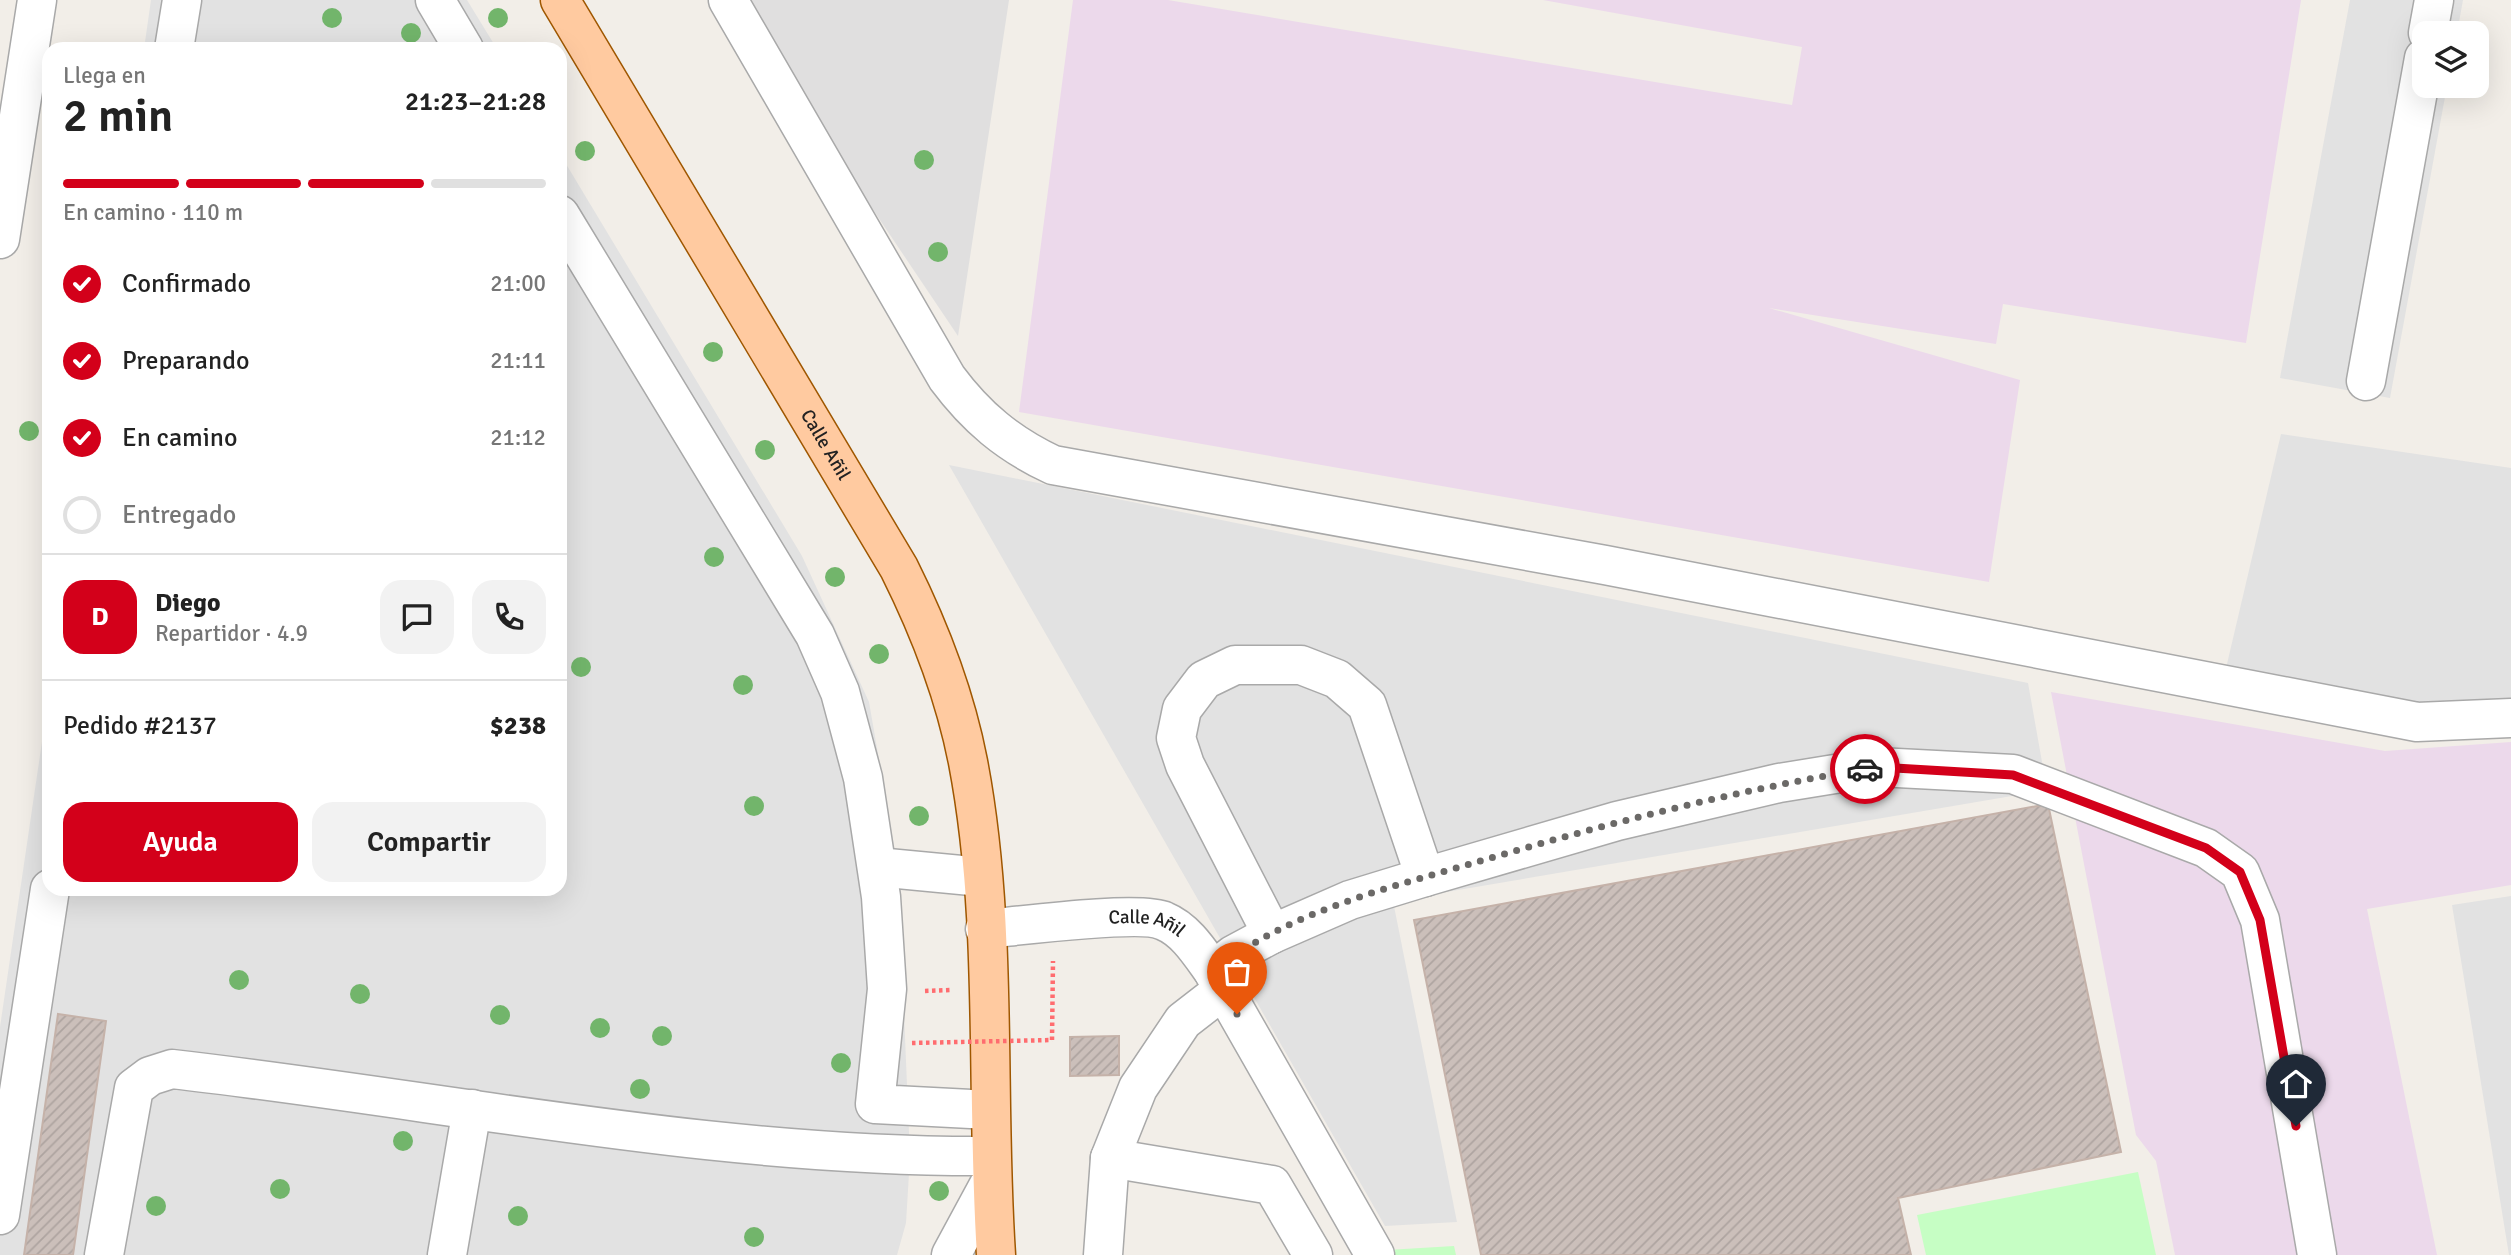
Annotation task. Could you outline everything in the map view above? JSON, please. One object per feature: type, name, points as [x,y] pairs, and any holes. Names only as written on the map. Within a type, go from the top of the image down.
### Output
[{"type":"main road","name":"Calle Añil","points":[[560,0],[844,474],[917,603],[953,702],[968,763],[982,877],[996,1255]]},
{"type":"street","points":[[0,239],[37,0]]},
{"type":"street","points":[[175,42],[182,0]]},
{"type":"street","points":[[435,0],[460,42]]},
{"type":"street","points":[[728,0],[947,378],[984,422],[1005,439],[1053,465],[1605,565],[2417,723],[2511,718]]},
{"type":"street","points":[[2430,21],[2434,0]]},
{"type":"street","points":[[2366,381],[2417,98]]},
{"type":"street","points":[[567,226],[816,635],[840,692],[863,778],[877,867],[887,989],[875,1104],[990,1110]]},
{"type":"street","points":[[1272,934],[1185,765],[1176,738],[1182,709],[1204,680],[1235,665],[1301,664],[1336,679],[1367,705],[1425,877]]},
{"type":"street","points":[[1103,1255],[1110,1158],[1138,1088],[1183,1021],[1218,981],[1233,955],[1272,934],[1350,900],[1617,821],[1779,783],[1878,767],[2013,775],[2206,848],[2240,872],[2260,920],[2317,1255]]},
{"type":"street","points":[[877,867],[982,877]]},
{"type":"street","points":[[0,1215],[49,896]]},
{"type":"street","name":"Calle Añil","points":[[985,929],[1150,917],[1175,927],[1218,981],[1375,1255]]},
{"type":"street","points":[[104,1255],[134,1088],[150,1076],[172,1069],[594,1126],[991,1168],[951,1255]]},
{"type":"street","points":[[447,1255],[472,1109]]},
{"type":"street","points":[[1110,1158],[1272,1185],[1313,1255]]},
{"type":"path","points":[[912,1042],[1052,1040],[1053,963]]},
{"type":"shaded area","points":[[151,0],[467,0],[493,42],[145,42]]},
{"type":"shaded area","points":[[732,0],[1009,0],[958,336]]},
{"type":"shaded area","points":[[1073,0],[1168,0],[1792,105],[1802,47],[1543,0],[2301,0],[2246,343],[2003,304],[1996,344],[1769,308],[2020,380],[1989,582],[1019,412]]},
{"type":"shaded area","points":[[2350,0],[2463,0],[2459,21],[2412,21],[2412,98],[2445,98],[2390,398],[2280,378]]},
{"type":"shaded area","points":[[567,166],[802,556],[869,702],[898,869],[910,1157],[906,1223],[897,1255],[0,1255],[0,1027],[42,742],[42,896],[567,896]]},
{"type":"shaded area","points":[[2281,434],[2511,468],[2511,704],[2422,711],[2223,681]]},
{"type":"shaded area","points":[[949,465],[2028,683],[2047,790],[1393,901],[1457,1222],[1385,1226]]},
{"type":"shaded area","points":[[2051,692],[2385,751],[2511,742],[2511,885],[2367,909],[2437,1255],[2175,1255],[2156,1161],[2136,1135]]},
{"type":"shaded area","points":[[2511,896],[2511,1255],[2509,1255],[2452,905]]},
{"type":"green space","points":[[2138,1172],[2156,1255],[1926,1255],[1917,1215]]},
{"type":"green space","points":[[1454,1246],[1456,1255],[1390,1255],[1387,1250]]},
{"type":"building","points":[[2048,804],[2121,1152],[1898,1198],[1911,1255],[1481,1255],[1414,920]]},
{"type":"building","points":[[58,1014],[106,1021],[73,1255],[24,1255]]},
{"type":"building","points":[[1119,1036],[1119,1075],[1070,1076],[1070,1037]]},
{"type":"way so far","points":[[1237,1014],[1213,971],[1233,955],[1272,934],[1350,900],[1617,821],[1779,783],[1865,769]]},
{"type":"route","points":[[1865,769],[1878,767],[2013,775],[2206,848],[2240,872],[2260,920],[2296,1126]]}]
